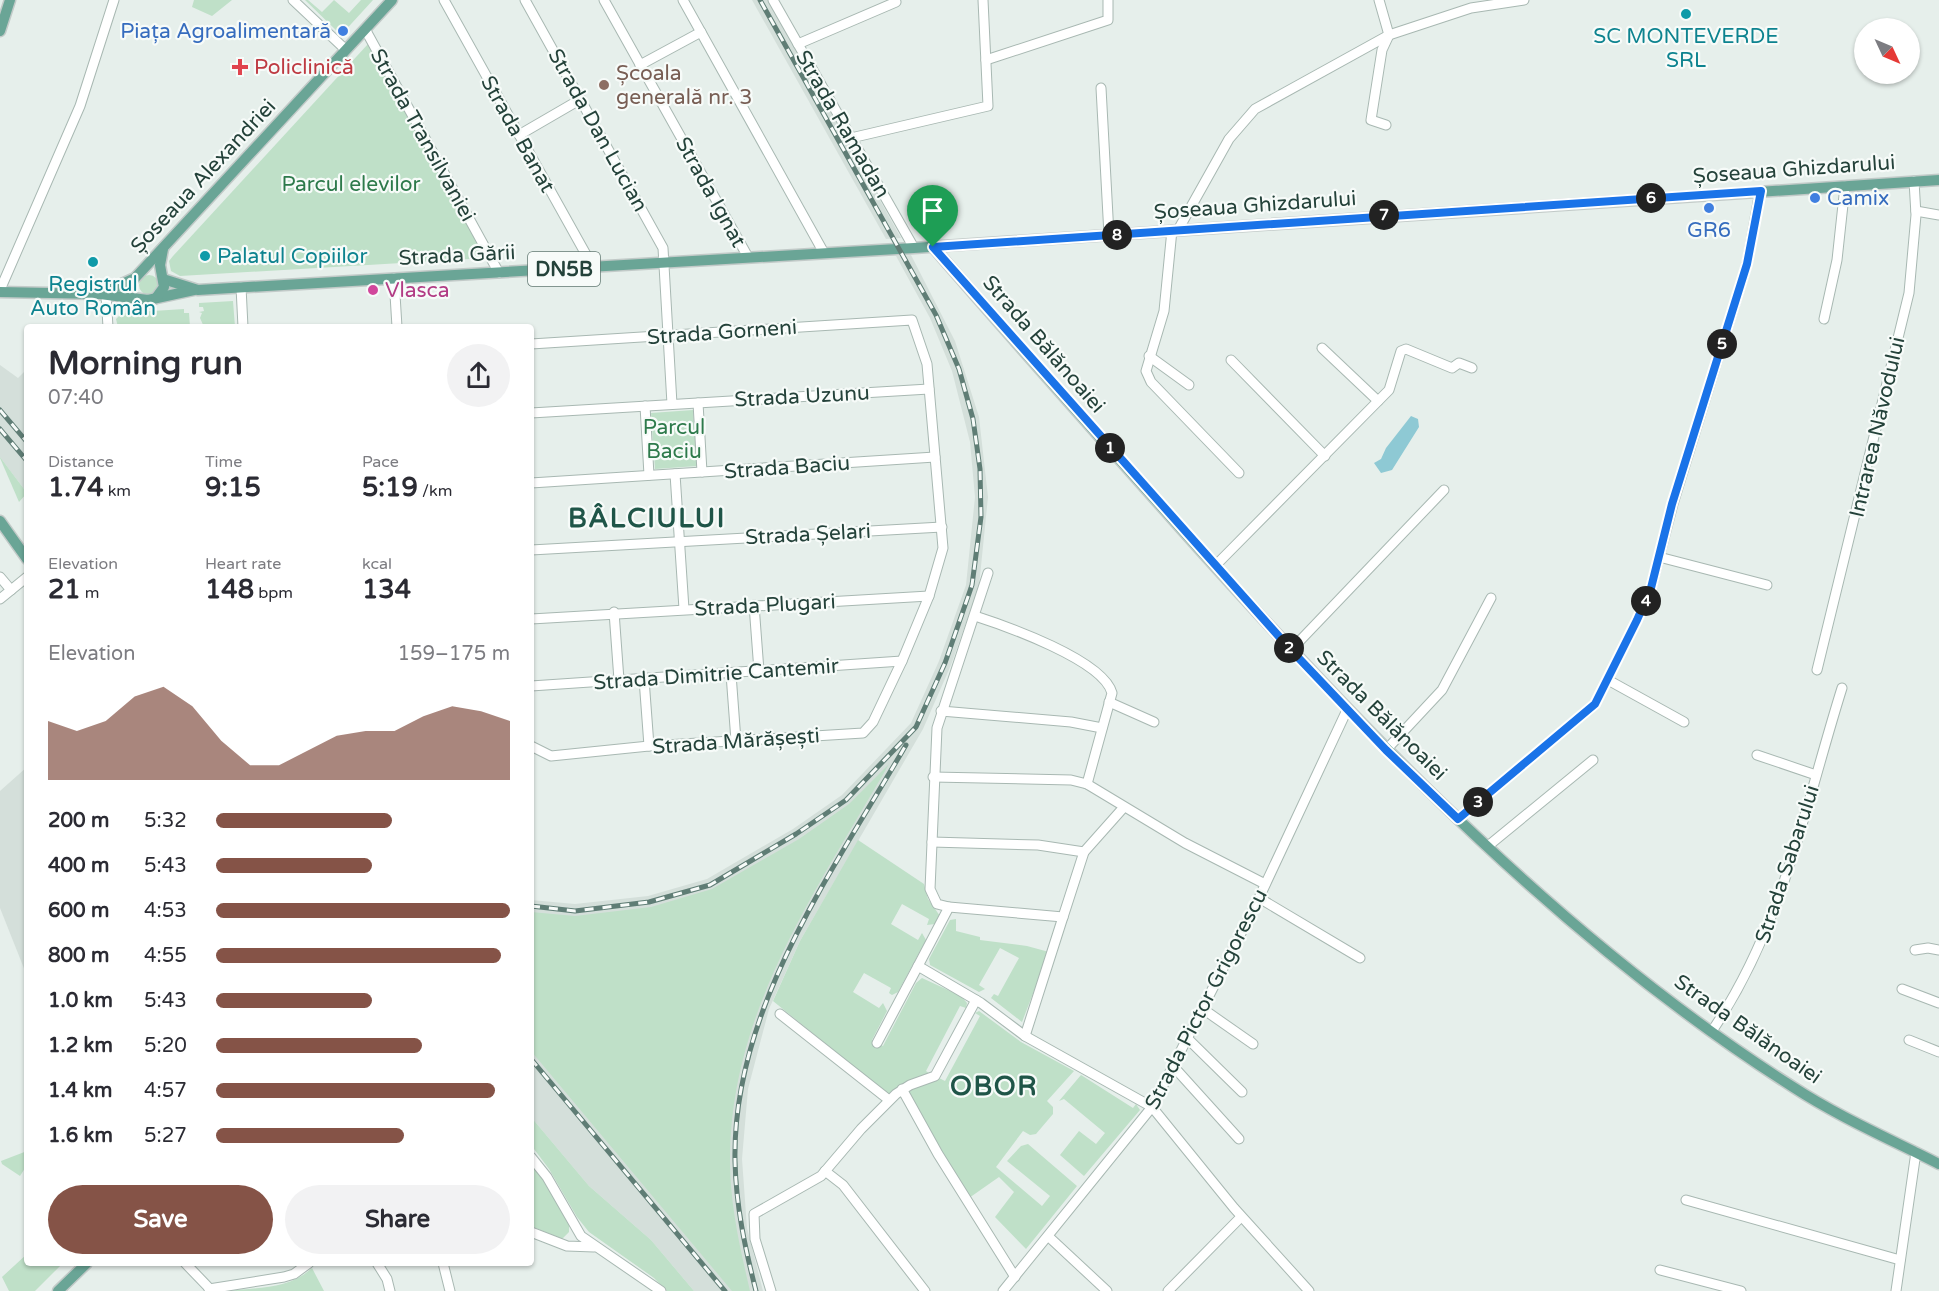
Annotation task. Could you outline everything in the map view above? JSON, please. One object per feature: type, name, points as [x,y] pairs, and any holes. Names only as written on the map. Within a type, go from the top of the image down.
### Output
[{"type":"main road","points":[[0,31],[10,0]]},
{"type":"main road","name":"Șoseaua Alexandriei","points":[[138,275],[392,0]]},
{"type":"main road","name":"Șoseaua Ghizdarului","points":[[933,247],[1939,180]]},
{"type":"main road","name":"Strada Gării","points":[[162,277],[194,290],[933,247]]},
{"type":"main road","name":"Strada Bălănoaiei","points":[[933,247],[1291,650],[1386,750],[1458,819],[1616,957],[1712,1031],[1807,1096],[1939,1164]]},
{"type":"main road","points":[[156,298],[163,290],[163,249]]},
{"type":"main road","name":"DN5B","points":[[103,295],[151,270],[162,277]]},
{"type":"main road","points":[[138,275],[135,292],[143,299]]},
{"type":"main road","name":"DN5B","points":[[0,291],[143,299],[194,290]]},
{"type":"main road","points":[[0,521],[24,555]]},
{"type":"main road","points":[[58,1291],[84,1266]]},
{"type":"street","points":[[0,291],[80,106],[114,0]]},
{"type":"street","points":[[293,0],[346,50]]},
{"type":"street","name":"Strada Banat","points":[[444,0],[593,267]]},
{"type":"street","name":"Strada Dan Lucian","points":[[525,0],[661,244],[672,404]]},
{"type":"street","name":"Strada Ignat","points":[[604,0],[748,257]]},
{"type":"street","points":[[683,0],[824,253]]},
{"type":"street","name":"Strada Ramadan","points":[[773,0],[914,248]]},
{"type":"street","points":[[851,138],[983,109],[989,100],[983,0]]},
{"type":"street","points":[[986,60],[1108,20],[1108,0]]},
{"type":"street","points":[[1379,0],[1389,35],[1382,50],[1371,120],[1386,125]]},
{"type":"street","points":[[1239,473],[1151,382],[1146,371],[1164,310],[1175,230],[1229,139],[1250,112],[1389,35],[1471,4],[1524,0]]},
{"type":"street","points":[[798,44],[896,2]]},
{"type":"street","name":"Strada Transilvaniei","points":[[365,29],[499,273]]},
{"type":"street","points":[[640,65],[701,32]]},
{"type":"street","points":[[1101,88],[1109,236]]},
{"type":"street","points":[[519,135],[581,99]]},
{"type":"street","name":"Intrarea Năvodului","points":[[1817,670],[1904,314],[1916,211],[1914,181]]},
{"type":"street","points":[[1824,319],[1838,260],[1845,186]]},
{"type":"street","points":[[1458,819],[1593,706],[1608,680],[1649,594],[1702,405],[1752,245],[1761,191]]},
{"type":"street","points":[[1916,211],[1939,215]]},
{"type":"street","points":[[394,278],[397,324]]},
{"type":"street","points":[[241,287],[243,324]]},
{"type":"street","points":[[103,295],[108,324]]},
{"type":"street","name":"Strada Gorneni","points":[[534,344],[912,320],[925,352],[929,389]]},
{"type":"street","points":[[1322,348],[1378,401]]},
{"type":"street","points":[[1215,566],[1391,387],[1402,350],[1452,368],[1459,363],[1472,368]]},
{"type":"street","points":[[1149,356],[1190,385]]},
{"type":"street","points":[[1231,360],[1325,456]]},
{"type":"street","points":[[902,661],[929,596],[942,556],[942,527],[929,389]]},
{"type":"street","name":"Strada Uzunu","points":[[534,413],[929,389]]},
{"type":"street","points":[[698,403],[702,472]]},
{"type":"street","points":[[645,406],[649,475]]},
{"type":"street","name":"Strada Baciu","points":[[534,483],[935,457]]},
{"type":"street","points":[[675,474],[684,609]]},
{"type":"street","points":[[1291,650],[1444,490]]},
{"type":"street","name":"Strada Șelari","points":[[534,550],[942,527]]},
{"type":"street","points":[[1659,557],[1767,585]]},
{"type":"street","points":[[988,573],[941,711],[933,777],[931,894],[937,904],[949,907],[1063,917]]},
{"type":"street","points":[[0,577],[11,590]]},
{"type":"street","points":[[0,599],[24,579]]},
{"type":"street","name":"Strada Plugari","points":[[534,619],[614,612],[929,596]]},
{"type":"street","points":[[1386,750],[1442,690],[1491,598]]},
{"type":"street","points":[[754,605],[759,671]]},
{"type":"street","points":[[614,612],[619,680]]},
{"type":"street","points":[[975,616],[1036,637],[1078,662],[1108,684],[1112,693],[1087,784]]},
{"type":"street","name":"Strada Dimitrie Cantemir","points":[[534,686],[902,661]]},
{"type":"street","name":"Strada Mărășești","points":[[534,748],[550,756],[649,746],[863,733],[873,722],[902,661]]},
{"type":"street","points":[[731,674],[736,741]]},
{"type":"street","points":[[644,680],[649,746]]},
{"type":"street","points":[[1608,680],[1684,723]]},
{"type":"street","name":"Strada Sabarului","points":[[1712,1031],[1739,990],[1765,937],[1784,887],[1842,688]]},
{"type":"street","points":[[1109,702],[1154,722]]},
{"type":"street","name":"Strada Pictor Grigorescu","points":[[1011,1286],[1152,1107],[1259,898],[1347,710]]},
{"type":"street","points":[[941,711],[1102,728]]},
{"type":"street","points":[[1757,755],[1816,775]]},
{"type":"street","points":[[1488,846],[1593,760]]},
{"type":"street","points":[[933,777],[1071,780],[1087,784],[1124,807],[1265,884]]},
{"type":"street","points":[[1025,1036],[1084,852],[1124,807]]},
{"type":"street","points":[[932,842],[1038,845],[1084,852]]},
{"type":"street","points":[[1259,898],[1360,958]]},
{"type":"street","points":[[877,1043],[949,907]]},
{"type":"street","points":[[1915,950],[1928,948],[1939,950]]},
{"type":"street","points":[[918,966],[976,1000],[1025,1036],[1152,1107],[1241,1217],[1309,1291]]},
{"type":"street","points":[[1902,989],[1939,1003]]},
{"type":"street","points":[[771,1291],[755,1239],[753,1214],[825,1172],[833,1158],[889,1100],[902,1089],[935,1076],[976,1000]]},
{"type":"street","points":[[1203,1009],[1252,1044]]},
{"type":"street","points":[[780,1014],[889,1100]]},
{"type":"street","points":[[1187,1038],[1242,1092]]},
{"type":"street","points":[[1909,1040],[1939,1052]]},
{"type":"street","points":[[1173,1066],[1239,1139]]},
{"type":"street","points":[[902,1089],[1011,1286]]},
{"type":"street","points":[[1896,1291],[1916,1152]]},
{"type":"street","points":[[534,1161],[547,1177],[574,1227],[594,1246],[642,1276],[661,1291]]},
{"type":"street","points":[[825,1172],[843,1185],[925,1291]]},
{"type":"street","points":[[1686,1200],[1900,1260]]},
{"type":"street","points":[[1168,1291],[1241,1217]]},
{"type":"street","points":[[534,1233],[567,1246],[594,1246]]},
{"type":"street","points":[[1049,1237],[1107,1291]]},
{"type":"street","points":[[188,1266],[210,1290],[284,1277],[294,1274],[305,1266]]},
{"type":"street","points":[[378,1266],[390,1291]]},
{"type":"street","points":[[444,1266],[450,1291]]},
{"type":"street","points":[[1660,1270],[1741,1291]]},
{"type":"shaded area","points":[[752,0],[768,0],[901,238],[886,239]]},
{"type":"shaded area","points":[[911,255],[955,341],[979,417],[988,497],[979,586],[951,665],[923,729],[800,941],[769,1009],[748,1089],[742,1159],[747,1228],[763,1291],[694,1291],[651,1240],[589,1186],[534,1121],[534,900],[575,904],[648,896],[707,879],[793,829],[842,795],[911,723],[939,661],[966,585],[975,497],[970,442],[952,371],[930,318],[896,256]]},
{"type":"shaded area","points":[[0,365],[18,378],[24,372],[24,489],[0,457]]},
{"type":"shaded area","points":[[24,770],[24,968],[0,908],[0,791]]},
{"type":"green space","points":[[194,0],[232,0],[212,16],[192,7]]},
{"type":"green space","points":[[305,0],[322,12],[334,0],[349,13],[361,0],[373,0],[341,35]]},
{"type":"green space","name":"Parcul elevilor","points":[[368,44],[486,258],[180,276],[171,271],[169,261],[173,256]]},
{"type":"green space","points":[[145,275],[153,275],[159,281],[159,289],[153,295],[145,295],[139,289],[139,281]]},
{"type":"green space","points":[[233,301],[235,324],[203,324],[200,318],[202,313],[199,312],[204,311],[203,307],[199,307],[199,303]]},
{"type":"green space","points":[[184,309],[184,313],[189,313],[190,324],[117,324],[116,319],[122,313]]},
{"type":"green space","name":"Parcul Baciu","points":[[693,410],[697,466],[655,469],[651,413]]},
{"type":"green space","points":[[0,458],[24,489],[24,496],[19,502]]},
{"type":"green space","points":[[889,764],[834,857],[782,953],[761,1003],[744,1054],[734,1106],[730,1177],[739,1243],[750,1291],[732,1291],[534,1055],[534,912],[575,916],[651,907],[712,889],[799,839],[849,804]]},
{"type":"green space","points":[[858,840],[924,884],[928,899],[940,916],[935,924],[927,925],[929,919],[902,904],[891,924],[918,940],[922,933],[926,940],[898,992],[892,995],[889,993],[891,988],[864,973],[853,992],[879,1008],[883,1003],[887,1011],[872,1040],[883,1046],[916,983],[922,978],[961,996],[967,1003],[966,1008],[960,1006],[926,1071],[930,1074],[908,1081],[889,1095],[773,1001],[800,941]]},
{"type":"green space","points":[[956,919],[956,931],[980,937],[980,940],[1027,946],[1049,952],[1022,1022],[991,998],[994,994],[998,996],[1019,958],[1000,948],[979,985],[985,989],[979,992],[930,965],[929,959],[950,920]]},
{"type":"green space","points":[[979,1011],[1021,1042],[1074,1071],[1047,1101],[1053,1107],[1053,1114],[1036,1134],[1030,1135],[1023,1131],[996,1167],[1042,1206],[1050,1196],[1007,1161],[1021,1146],[1028,1144],[1077,1186],[1026,1249],[995,1217],[1014,1192],[999,1177],[969,1198],[940,1152],[907,1091],[939,1078],[945,1081],[980,1016],[975,1013]]},
{"type":"green space","points":[[1081,1075],[1133,1108],[1136,1104],[1140,1110],[1084,1176],[1060,1155],[1079,1131],[1096,1144],[1105,1133],[1064,1099],[1059,1101]]},
{"type":"green space","points":[[534,1121],[589,1186],[651,1240],[694,1291],[667,1291],[654,1278],[589,1232],[577,1217],[549,1169],[534,1149]]},
{"type":"green space","points":[[24,1152],[24,1170],[20,1176],[1,1161]]},
{"type":"green space","points":[[534,1169],[548,1184],[569,1225],[569,1232],[562,1239],[534,1227]]},
{"type":"green space","points":[[24,1257],[24,1266],[60,1266],[35,1291],[9,1291],[2,1277]]},
{"type":"green space","points":[[312,1268],[324,1291],[227,1291],[282,1284],[303,1275]]},
{"type":"water","points":[[1411,416],[1418,419],[1419,427],[1392,470],[1381,473],[1374,463],[1381,459],[1386,448]]},
{"type":"railway","points":[[534,906],[575,911],[649,902],[710,885],[796,834],[846,800],[916,727],[945,663],[972,585],[981,517],[980,469],[973,419],[959,369],[936,315],[760,0]]},
{"type":"railway","points":[[0,410],[24,438]]},
{"type":"railway","points":[[0,429],[24,457]]},
{"type":"railway","points":[[756,1291],[742,1227],[735,1161],[738,1105],[750,1050],[769,996],[792,943],[819,892],[906,745]]},
{"type":"railway","points":[[534,1063],[725,1291]]},
{"type":"place","name":"SC MONTEVERDE SRL","points":[[1686,14]]},
{"type":"place","name":"Piața Agroalimentară","points":[[343,31]]},
{"type":"place","name":"Policlinică","points":[[240,67]]},
{"type":"place","name":"Școala generală nr. 3","points":[[604,85]]},
{"type":"place","name":"Camix","points":[[1815,198]]},
{"type":"place","name":"GR6","points":[[1709,208]]},
{"type":"place","name":"Palatul Copiilor","points":[[205,256]]},
{"type":"place","name":"Registrul Auto Român","points":[[93,262]]},
{"type":"place","name":"Vlasca","points":[[373,290]]},
{"type":"district","name":"BÂLCIULUI","points":[[647,518]]},
{"type":"district","name":"OBOR","points":[[994,1086]]},
{"type":"route","points":[[1761,191],[1747,264],[1672,504],[1651,588],[1637,620],[1595,704],[1458,819],[1386,750],[1291,650],[1135,478],[933,247],[1761,191]]}]
